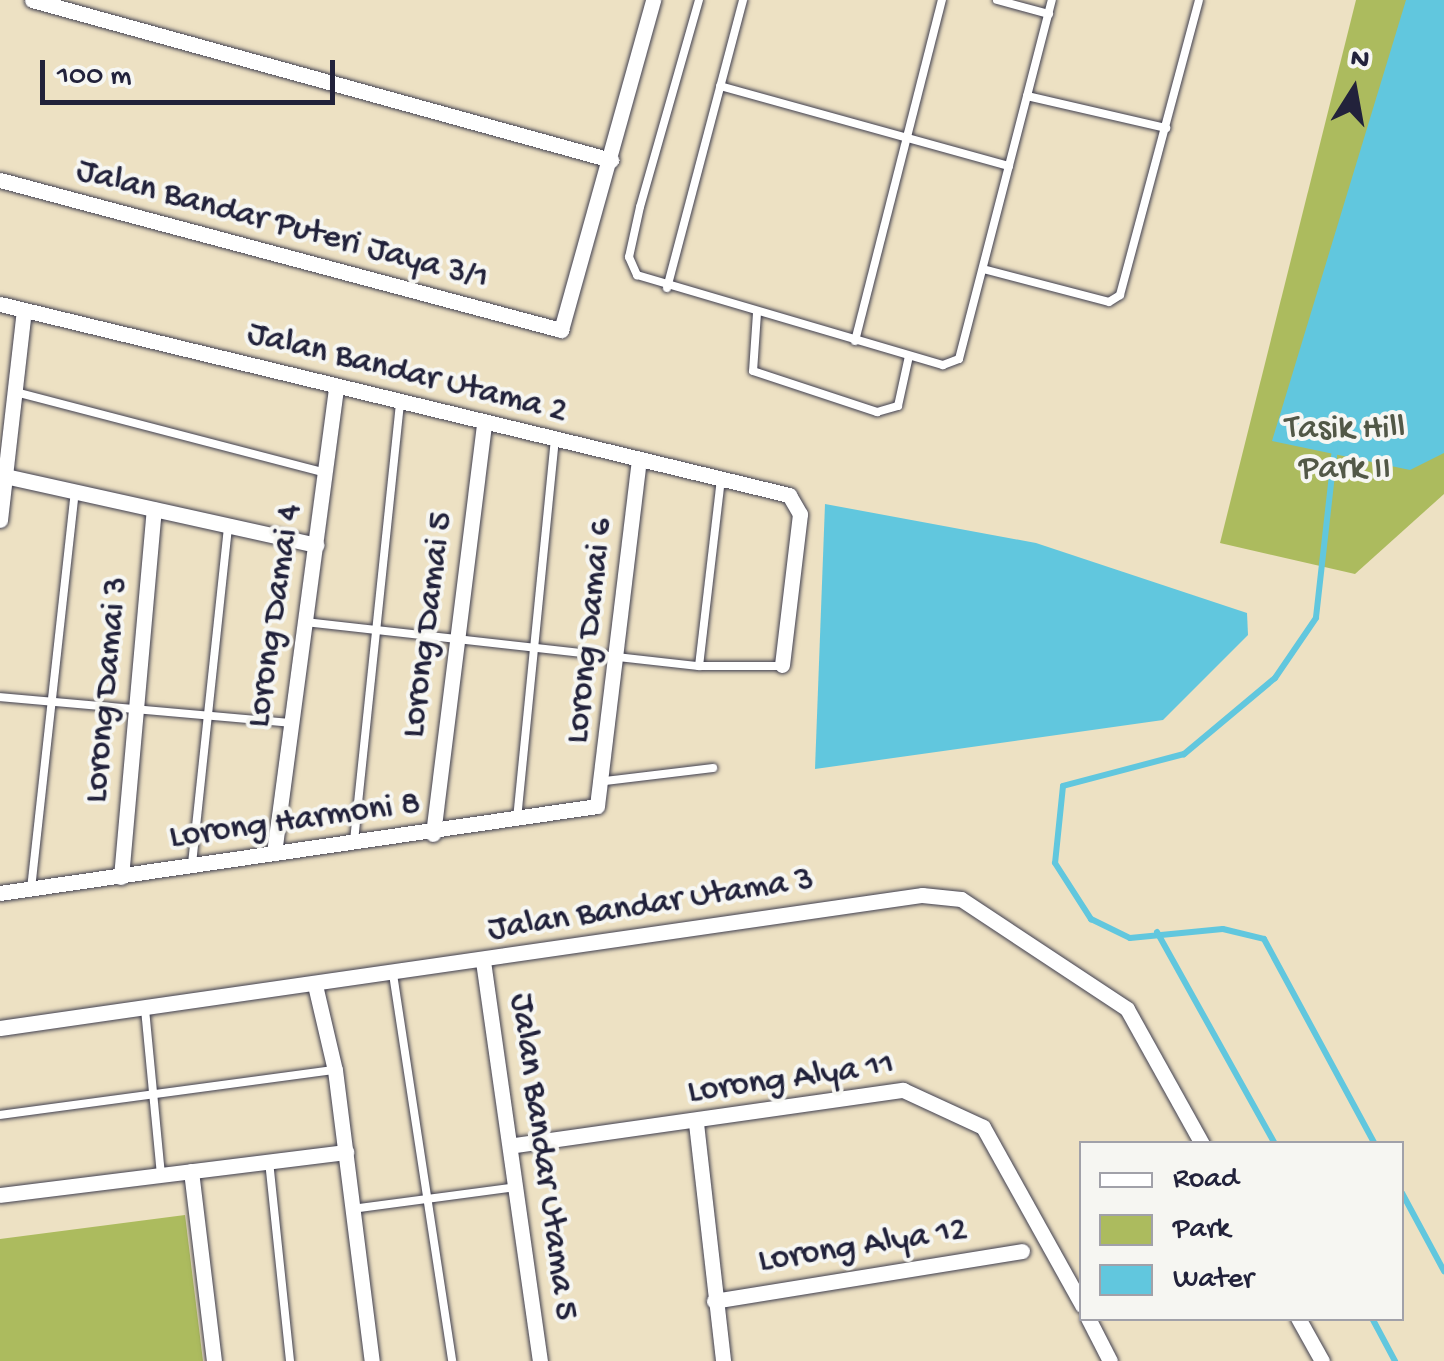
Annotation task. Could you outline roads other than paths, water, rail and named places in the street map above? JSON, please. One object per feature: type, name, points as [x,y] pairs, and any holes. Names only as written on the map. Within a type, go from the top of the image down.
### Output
[{"type":"street","points":[[32,0],[611,160],[653,0]]},
{"type":"street","name":"Jalan Bandar Puteri Jaya 3/1","points":[[0,180],[549,329],[569,321],[611,160]]},
{"type":"street","name":"Jalan Bandar Utama 2","points":[[0,304],[721,480],[798,503],[782,665]]},
{"type":"street","points":[[0,520],[24,310]]},
{"type":"street","name":"Lorong Damai 4","points":[[274,853],[336,387]]},
{"type":"street","name":"Lorong Damai 5","points":[[433,834],[484,423]]},
{"type":"street","name":"Lorong Damai 6","points":[[597,806],[605,782],[639,462]]},
{"type":"street","points":[[5,476],[316,545]]},
{"type":"street","name":"Lorong Damai 3","points":[[121,876],[154,509]]},
{"type":"street","name":"Lorong Harmoni 8","points":[[0,893],[433,834],[597,806]]},
{"type":"street","name":"Jalan Bandar Utama 3","points":[[0,1028],[922,896],[962,898],[1128,1009],[1200,1141]]},
{"type":"street","name":"Jalan Bandar Utama 5","points":[[483,961],[515,1145],[540,1361]]},
{"type":"street","points":[[314,985],[335,1070],[372,1361]]},
{"type":"street","name":"Lorong Alya 11","points":[[515,1145],[696,1123],[903,1090],[942,1103],[983,1127],[1010,1162],[1079,1299]]},
{"type":"street","points":[[696,1123],[723,1361]]},
{"type":"street","points":[[0,1195],[346,1152]]},
{"type":"street","points":[[191,1171],[214,1361]]},
{"type":"street","name":"Lorong Alya 12","points":[[714,1302],[1022,1251]]},
{"type":"street","points":[[1090,1321],[1110,1361]]},
{"type":"street","points":[[1300,1321],[1322,1361]]},
{"type":"lane","points":[[699,0],[629,258],[636,275],[668,288],[942,366],[960,359],[1052,0]]},
{"type":"lane","points":[[668,288],[742,0]]},
{"type":"lane","points":[[855,341],[910,142],[942,0]]},
{"type":"lane","points":[[997,0],[1049,14]]},
{"type":"lane","points":[[983,269],[1114,300],[1200,0]]},
{"type":"lane","points":[[720,86],[910,142],[1009,166]]},
{"type":"lane","points":[[1028,96],[1166,128]]},
{"type":"lane","points":[[757,313],[753,370],[877,412],[898,406],[910,356]]},
{"type":"lane","points":[[15,392],[326,473]]},
{"type":"lane","points":[[354,843],[400,403]]},
{"type":"lane","points":[[516,821],[555,441]]},
{"type":"lane","points":[[699,666],[721,480]]},
{"type":"lane","points":[[32,889],[75,492]]},
{"type":"lane","points":[[192,866],[228,525]]},
{"type":"lane","points":[[306,622],[620,654],[699,666],[782,665]]},
{"type":"lane","points":[[0,696],[291,724]]},
{"type":"lane","points":[[605,782],[713,768]]},
{"type":"lane","points":[[393,974],[452,1361]]},
{"type":"lane","points":[[144,1010],[157,1094],[162,1175]]},
{"type":"lane","points":[[0,1115],[335,1070]]},
{"type":"lane","points":[[269,1162],[290,1361]]},
{"type":"lane","points":[[352,1209],[520,1187]]},
{"type":"water","points":[[1406,0],[1444,0],[1444,453],[1410,470],[1272,441]]},
{"type":"water","points":[[825,504],[1036,543],[1247,613],[1248,635],[1163,720],[815,769]]},
{"type":"waterway","points":[[1335,448],[1316,618],[1275,678],[1184,754],[1063,786],[1055,863],[1091,919],[1130,938],[1223,929],[1264,939],[1373,1141]]},
{"type":"waterway","points":[[1157,932],[1273,1141]]},
{"type":"waterway","points":[[1404,1197],[1444,1271]]},
{"type":"waterway","points":[[1374,1321],[1395,1361]]},
{"type":"park label","name":"Tasik Hill Park II","points":[[1345,450]]}]
